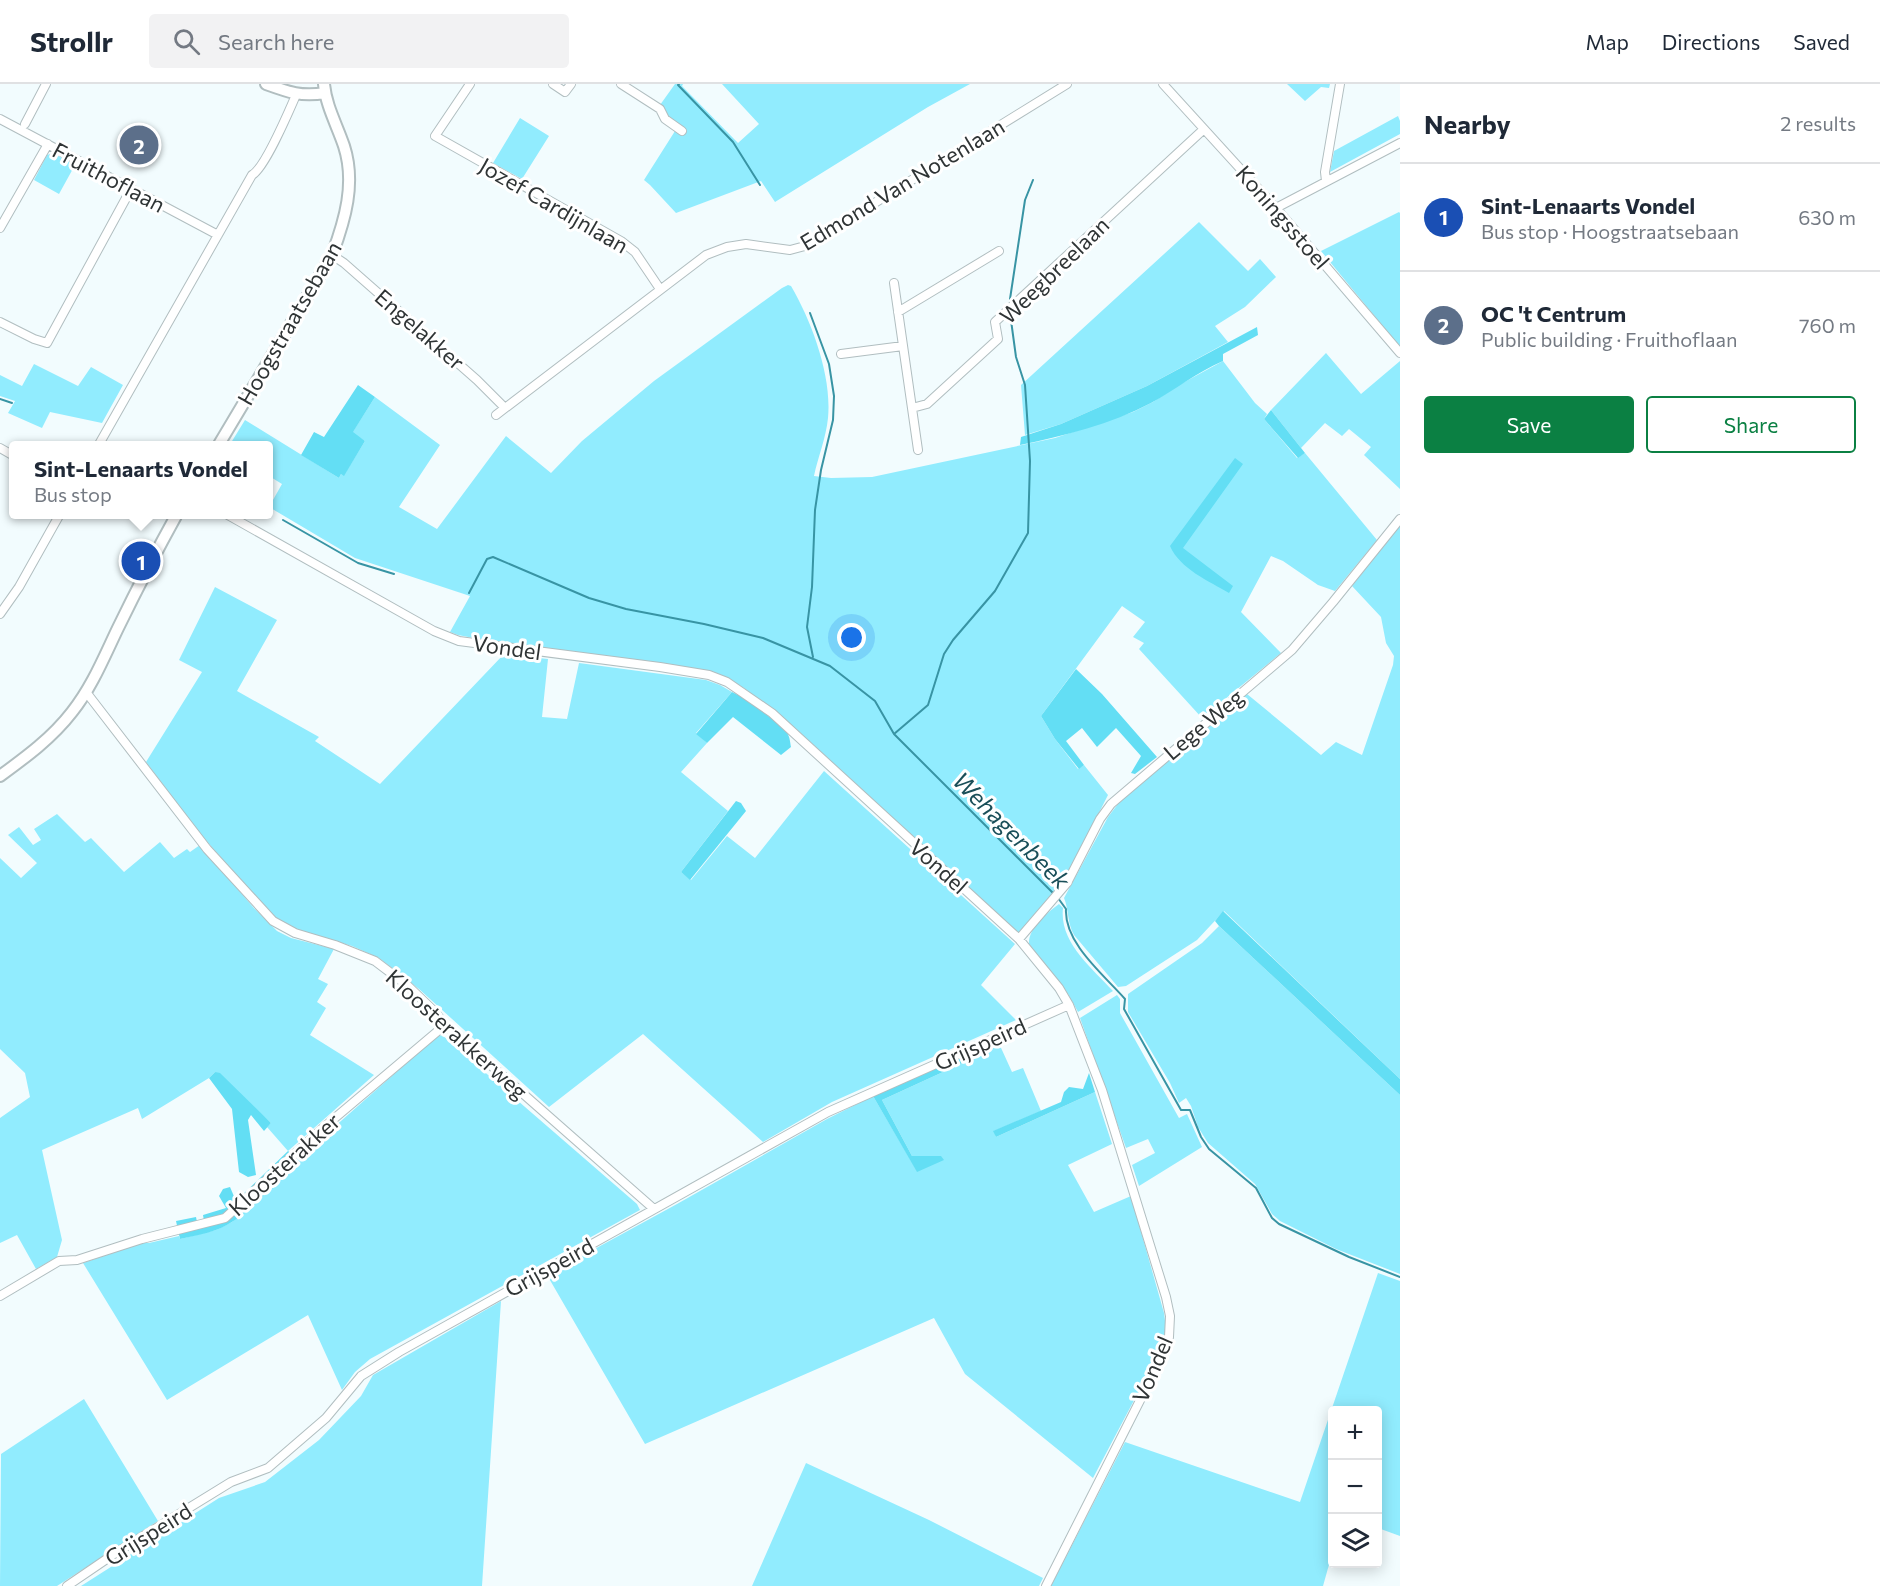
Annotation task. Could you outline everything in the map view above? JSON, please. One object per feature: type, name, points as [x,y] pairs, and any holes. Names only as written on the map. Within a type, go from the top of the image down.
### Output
[{"type":"main road","points":[[266,84],[296,95],[308,96],[324,89]]},
{"type":"main road","name":"Hoogstraatsebaan","points":[[221,441],[332,255],[342,228],[349,197],[349,171],[344,145],[324,89]]},
{"type":"main road","points":[[0,776],[28,756],[56,731],[86,692],[146,570],[174,519]]},
{"type":"street","points":[[25,124],[46,84]]},
{"type":"street","name":"Jozef Cardijnlaan","points":[[470,84],[435,136],[621,241],[635,252],[660,289]]},
{"type":"street","points":[[553,84],[566,92],[571,84]]},
{"type":"street","points":[[621,84],[660,109],[665,119],[682,131]]},
{"type":"street","name":"Edmond Van Notenlaan","points":[[496,415],[706,255],[727,247],[746,244],[790,250],[805,246],[1067,84]]},
{"type":"street","name":"Koningsstoel","points":[[1162,84],[1276,208],[1400,353]]},
{"type":"street","points":[[1326,181],[1325,172],[1340,84]]},
{"type":"street","points":[[101,441],[279,132],[296,95]]},
{"type":"street","name":"Fruithoflaan","points":[[0,119],[218,236]]},
{"type":"street","name":"Weegbreelaan","points":[[912,408],[927,404],[998,339],[995,322],[1204,129]]},
{"type":"street","points":[[1276,208],[1400,143]]},
{"type":"street","points":[[0,228],[48,144]]},
{"type":"street","points":[[0,322],[47,343],[131,189]]},
{"type":"street","points":[[898,312],[999,251]]},
{"type":"street","name":"Engelakker","points":[[332,255],[344,262],[477,380],[505,408]]},
{"type":"street","points":[[894,283],[918,450]]},
{"type":"street","points":[[840,354],[903,346]]},
{"type":"street","points":[[0,614],[19,587],[57,519]]},
{"type":"street","name":"Vondel","points":[[235,519],[434,632],[459,640],[709,675],[727,682],[772,713],[1019,939],[1059,988],[1069,1005],[1105,1100],[1141,1211],[1170,1316],[1169,1337],[1164,1353],[1046,1586]]},
{"type":"street","name":"Lege Weg","points":[[1019,939],[1067,883],[1100,819],[1111,804],[1292,650],[1400,519]]},
{"type":"street","name":"Kloosterakkerweg","points":[[86,692],[201,842],[273,921],[295,933],[335,945],[375,961],[408,986],[445,1025],[654,1209]]},
{"type":"street","name":"Grijspeird","points":[[67,1586],[114,1554],[231,1482],[268,1468],[326,1418],[361,1376],[378,1364],[828,1113],[1069,1005]]},
{"type":"street","name":"Kloosterakker","points":[[0,1296],[59,1261],[84,1258],[142,1239],[225,1218],[232,1214],[323,1128],[445,1025]]},
{"type":"shaded area","points":[[675,84],[683,84],[682,86],[738,143],[759,124],[722,84],[970,84],[928,107],[775,202],[761,181],[676,213],[644,180],[675,131],[681,134],[660,105]]},
{"type":"shaded area","points":[[1287,84],[1330,84],[1329,88],[1321,87],[1305,101]]},
{"type":"shaded area","points":[[1398,116],[1400,134],[1330,172],[1334,151]]},
{"type":"shaded area","points":[[520,118],[549,136],[522,179],[493,163]]},
{"type":"shaded area","points":[[53,153],[75,165],[59,194],[34,180],[47,155]]},
{"type":"shaded area","points":[[1400,213],[1400,347],[1321,251]]},
{"type":"shaded area","points":[[1199,222],[1248,271],[1260,259],[1276,277],[1245,307],[1215,326],[1228,342],[1147,386],[1061,424],[1025,435],[1021,385]]},
{"type":"shaded area","points":[[791,286],[799,300],[824,367],[828,418],[814,476],[872,477],[1055,438],[1133,412],[1223,361],[1255,403],[1267,414],[1264,419],[1297,458],[1305,453],[1377,540],[1335,591],[1318,585],[1283,561],[1271,556],[1241,612],[1281,653],[1202,718],[1139,649],[1144,643],[1133,637],[1145,622],[1122,606],[1041,716],[1078,769],[1084,765],[1108,795],[1071,868],[1056,892],[1023,931],[1018,933],[794,727],[744,688],[727,678],[702,670],[484,640],[450,632],[470,596],[355,558],[273,509],[273,500],[282,484],[273,478],[273,441],[232,441],[245,420],[339,478],[341,474],[344,475],[365,441],[352,433],[375,397],[440,445],[399,507],[437,529],[506,436],[551,473],[582,441],[654,381],[782,288]]},
{"type":"shaded area","points":[[1257,327],[1258,335],[1223,354],[1223,361],[1151,403],[1087,428],[1020,445],[1021,437],[1061,424],[1147,386]]},
{"type":"shaded area","points":[[1326,353],[1361,394],[1400,361],[1400,489],[1364,455],[1371,447],[1349,429],[1342,436],[1325,423],[1301,448],[1271,410]]},
{"type":"shaded area","points":[[34,364],[78,386],[91,367],[123,385],[102,423],[50,412],[42,428],[8,413],[15,401],[0,396],[0,375],[22,386]]},
{"type":"shaded area","points":[[358,385],[375,397],[353,432],[365,441],[344,476],[341,474],[339,478],[301,455],[314,432],[324,437]]},
{"type":"shaded area","points":[[1271,410],[1305,453],[1298,458],[1264,419]]},
{"type":"shaded area","points":[[1235,458],[1243,464],[1183,548],[1233,586],[1229,593],[1188,568],[1170,546]]},
{"type":"shaded area","points":[[1400,525],[1400,1079],[1224,911],[1197,940],[1126,986],[1118,987],[1074,935],[1064,898],[1108,817],[1121,800],[1247,694],[1321,755],[1336,742],[1362,755],[1393,665],[1394,656],[1386,643],[1381,617],[1352,586]]},
{"type":"shaded area","points":[[215,587],[277,620],[237,691],[319,737],[315,741],[380,784],[504,654],[548,659],[542,717],[567,719],[579,663],[706,680],[720,685],[732,692],[696,733],[707,743],[681,772],[728,811],[681,872],[691,880],[727,836],[755,858],[824,771],[1015,944],[981,985],[1016,1020],[832,1102],[763,1142],[643,1034],[549,1107],[419,989],[379,958],[352,946],[289,927],[273,917],[196,829],[146,762],[202,672],[179,660]]},
{"type":"shaded area","points":[[1076,669],[1102,694],[1157,757],[1135,774],[1131,773],[1141,756],[1116,728],[1097,747],[1082,728],[1066,741],[1084,765],[1079,769],[1055,739],[1041,716]]},
{"type":"shaded area","points":[[732,692],[753,704],[782,728],[789,736],[791,747],[781,755],[733,717],[707,743],[696,734]]},
{"type":"shaded area","points":[[736,801],[741,803],[746,811],[690,880],[681,872]]},
{"type":"shaded area","points":[[57,814],[85,842],[91,838],[124,872],[160,842],[174,858],[187,849],[190,852],[200,845],[253,907],[277,931],[291,938],[334,949],[318,979],[328,984],[317,1002],[326,1008],[310,1035],[374,1075],[288,1151],[267,1127],[271,1123],[215,1072],[142,1119],[138,1108],[42,1150],[62,1240],[57,1257],[36,1269],[17,1235],[0,1243],[0,1118],[30,1097],[25,1073],[0,1049],[0,858],[21,878],[37,863],[8,835],[19,827],[33,845],[41,840],[34,829]]},
{"type":"shaded area","points":[[1059,904],[1063,908],[1066,932],[1072,943],[1087,964],[1113,991],[1078,1012],[1068,994],[1029,944],[1035,927]]},
{"type":"shaded area","points":[[1223,911],[1400,1079],[1400,1095],[1219,926],[1215,921]]},
{"type":"shaded area","points":[[1219,926],[1400,1095],[1400,1274],[1336,1249],[1280,1221],[1272,1214],[1255,1184],[1208,1143],[1198,1127],[1186,1098],[1179,1103],[1170,1083],[1128,1012],[1128,994],[1202,943]]},
{"type":"shaded area","points":[[1117,995],[1120,999],[1120,1013],[1179,1118],[1187,1114],[1202,1147],[1139,1186],[1132,1165],[1155,1153],[1148,1139],[1126,1148],[1080,1018]]},
{"type":"shaded area","points":[[442,1035],[637,1204],[640,1210],[370,1359],[355,1372],[342,1390],[308,1315],[167,1400],[83,1263],[142,1243],[179,1236],[180,1239],[216,1230],[232,1222],[253,1206],[298,1159],[436,1037]]},
{"type":"shaded area","points":[[997,1039],[1012,1072],[1023,1068],[1041,1111],[994,1131],[996,1137],[1095,1092],[1112,1144],[1068,1165],[1094,1212],[1131,1196],[1164,1313],[1166,1328],[1160,1351],[1093,1478],[965,1374],[934,1318],[645,1444],[547,1275],[827,1119],[873,1096],[917,1171],[941,1156],[912,1156],[882,1100],[967,1061],[964,1054]]},
{"type":"shaded area","points":[[964,1054],[967,1061],[882,1100],[912,1156],[941,1156],[944,1160],[917,1172],[873,1096]]},
{"type":"shaded area","points":[[215,1072],[220,1073],[271,1123],[264,1131],[251,1115],[248,1120],[256,1175],[248,1177],[239,1172],[232,1109],[209,1078]]},
{"type":"shaded area","points":[[1089,1073],[1095,1092],[996,1137],[993,1131],[1061,1102],[1064,1092],[1069,1087],[1083,1089]]},
{"type":"shaded area","points":[[288,1151],[298,1159],[239,1217],[216,1230],[180,1239],[176,1221],[196,1217],[197,1222],[204,1221],[203,1215],[226,1208],[219,1196],[223,1189],[230,1187],[236,1201]]},
{"type":"shaded area","points":[[1378,1273],[1400,1281],[1400,1536],[1382,1529],[1382,1406],[1333,1406]]},
{"type":"shaded area","points":[[501,1301],[482,1586],[81,1586],[219,1498],[265,1482],[319,1440],[361,1396],[373,1375]]},
{"type":"shaded area","points":[[84,1399],[158,1521],[57,1586],[0,1586],[1,1454]]},
{"type":"shaded area","points":[[1328,1420],[1328,1568],[1323,1586],[1051,1586],[1125,1442],[1300,1502]]},
{"type":"shaded area","points":[[806,1463],[929,1520],[1043,1578],[1039,1586],[752,1586]]},
{"type":"waterway","points":[[679,84],[733,142],[760,185]]},
{"type":"waterway","points":[[1010,299],[1025,200],[1033,180]]},
{"type":"waterway","points":[[810,313],[829,364],[834,396],[833,420],[821,470],[815,510],[812,587],[807,627],[813,657]]},
{"type":"waterway","points":[[894,734],[928,705],[944,654],[953,640],[995,591],[1028,533],[1030,461],[1025,385],[1016,357],[1010,313]]},
{"type":"waterway","points":[[0,399],[12,403]]},
{"type":"waterway","points":[[283,520],[358,563],[394,574]]},
{"type":"waterway","points":[[469,593],[487,559],[493,557],[589,598],[626,609],[763,638],[830,666],[875,701],[894,734],[1054,894]]},
{"type":"waterway","name":"Wehagenbeek","points":[[1058,898],[1066,909],[1067,922],[1078,946],[1125,999],[1124,1009],[1181,1110],[1190,1110],[1201,1137],[1209,1149],[1256,1188],[1272,1218],[1279,1224],[1349,1257],[1400,1277]]},
{"type":"place","name":"OC 't Centrum","points":[[139,145]]},
{"type":"place","name":"Sint-Lenaarts Vondel","points":[[141,561]]}]
